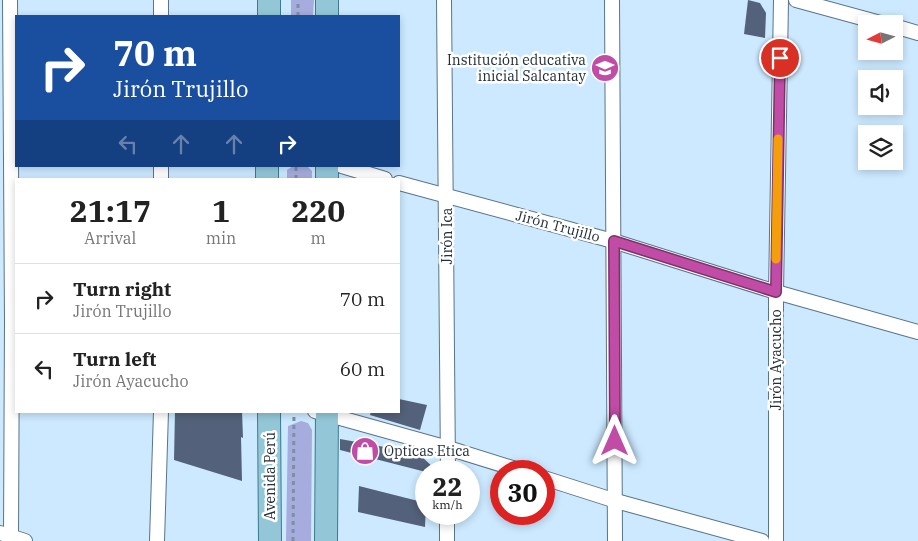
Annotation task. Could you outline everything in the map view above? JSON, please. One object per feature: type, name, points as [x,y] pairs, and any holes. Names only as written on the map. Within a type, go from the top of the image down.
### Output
[{"type":"main road","points":[[269,0],[269,15]]},
{"type":"main road","points":[[327,0],[327,15]]},
{"type":"main road","name":"Avenida Perú","points":[[269,413],[270,541]]},
{"type":"main road","points":[[323,413],[326,541]]},
{"type":"street","points":[[10,0],[6,535],[25,541]]},
{"type":"street","points":[[161,0],[161,15]]},
{"type":"street","name":"Jirón Ica","points":[[444,0],[448,460]]},
{"type":"street","points":[[612,0],[615,541]]},
{"type":"street","name":"Jirón Ayacucho","points":[[776,541],[776,292],[781,0]]},
{"type":"street","points":[[796,0],[858,17]]},
{"type":"street","points":[[903,29],[918,33]]},
{"type":"street","points":[[345,167],[382,178]]},
{"type":"street","name":"Jirón Trujillo","points":[[400,183],[614,241],[776,292],[918,332]]},
{"type":"street","points":[[157,541],[161,413]]},
{"type":"street","points":[[326,413],[490,461]]},
{"type":"street","points":[[555,482],[616,501],[762,541]]},
{"type":"street","points":[[447,525],[447,541]]},
{"type":"path","points":[[298,0],[298,15]]},
{"type":"path","points":[[293,541],[294,413]]},
{"type":"shaded area","points":[[291,0],[314,0],[313,15],[291,15]]},
{"type":"shaded area","points":[[292,167],[308,167],[312,171],[312,178],[287,178],[287,170]]},
{"type":"shaded area","points":[[301,421],[308,423],[312,430],[311,541],[286,541],[288,426]]},
{"type":"building","points":[[748,0],[760,3],[766,13],[765,38],[744,34]]},
{"type":"building","points":[[400,399],[427,405],[420,430],[370,415],[370,413],[400,413]]},
{"type":"building","points":[[175,413],[242,413],[242,481],[174,460]]},
{"type":"building","points":[[340,439],[418,453],[425,460],[415,460],[415,469],[340,450]]},
{"type":"building","points":[[359,486],[415,500],[415,525],[358,512]]},
{"type":"slow traffic","points":[[776,259],[778,139]]},
{"type":"place","name":"Institución educativa inicial Salcantay","points":[[605,68]]},
{"type":"place","name":"Opticas Etica","points":[[365,451]]},
{"type":"route","points":[[615,441],[614,241],[776,292],[780,58]]}]
